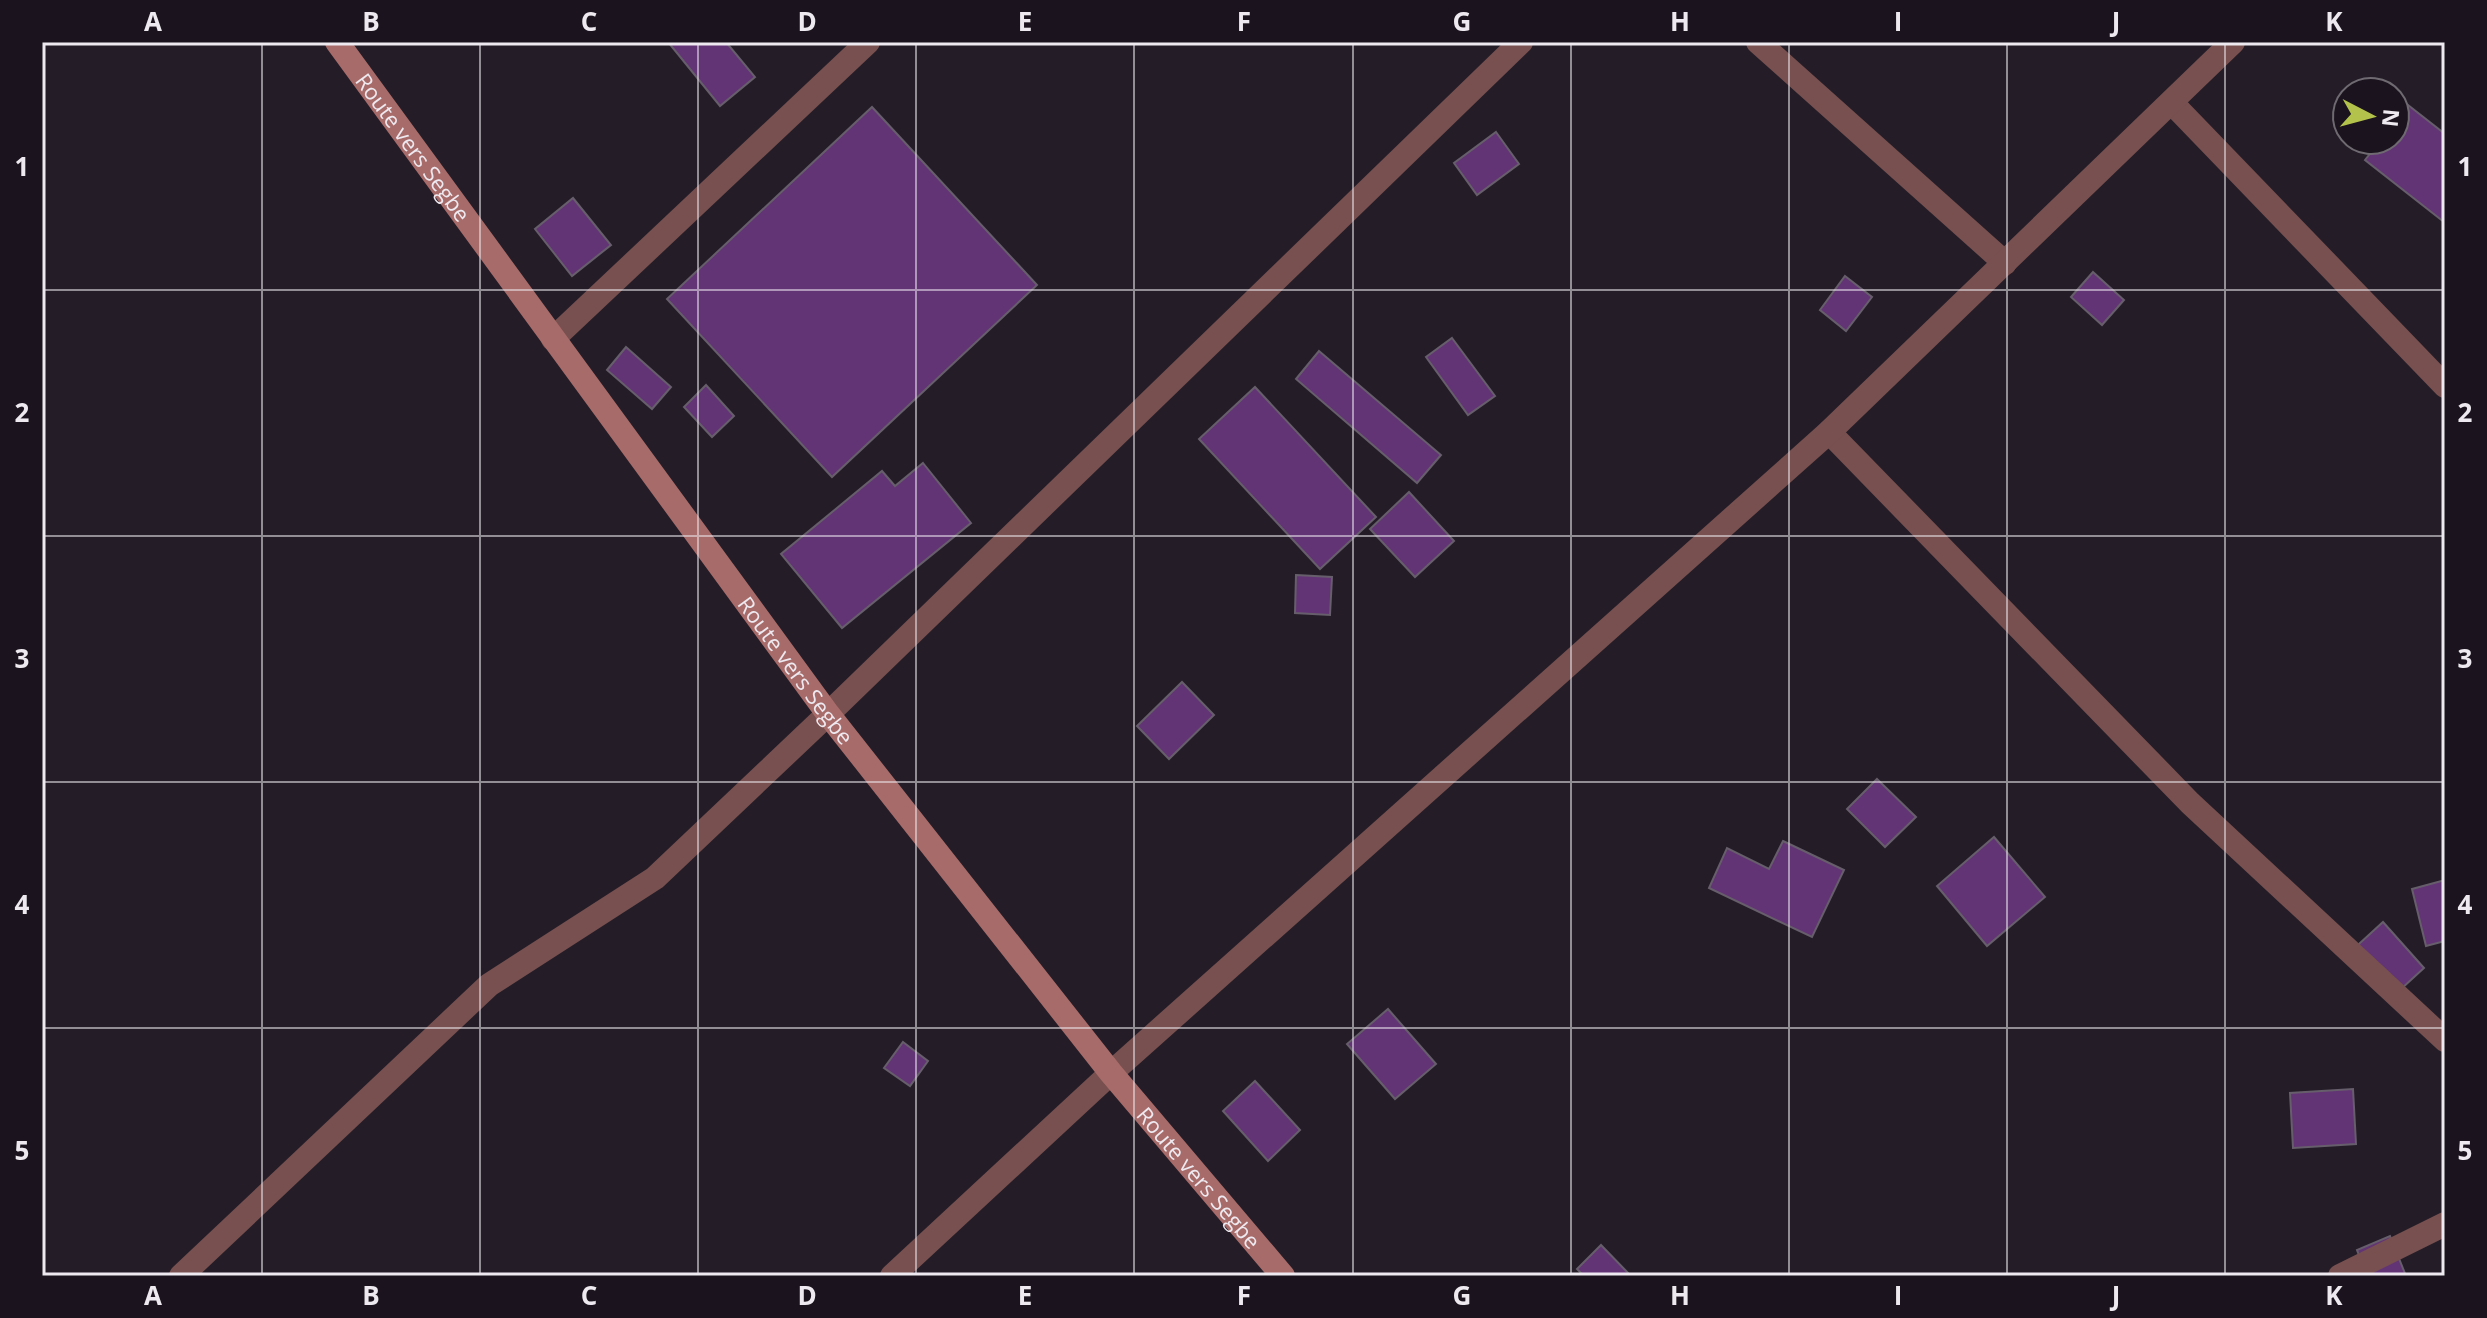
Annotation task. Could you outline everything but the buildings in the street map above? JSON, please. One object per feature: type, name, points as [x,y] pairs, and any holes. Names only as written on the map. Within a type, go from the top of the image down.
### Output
[{"type":"main road","name":"Route vers Segbe","points":[[337,42],[828,714],[1111,1073],[1283,1276]]},
{"type":"street","points":[[553,339],[868,42]]},
{"type":"street","points":[[181,1276],[489,985],[655,878],[1521,42]]},
{"type":"street","points":[[1758,42],[2005,263]]},
{"type":"street","points":[[892,1276],[1111,1073],[1829,432],[2233,42]]},
{"type":"street","points":[[2172,103],[2445,386]]},
{"type":"street","points":[[1829,432],[2190,803],[2445,1040]]},
{"type":"street","points":[[2340,1276],[2445,1224]]}]
